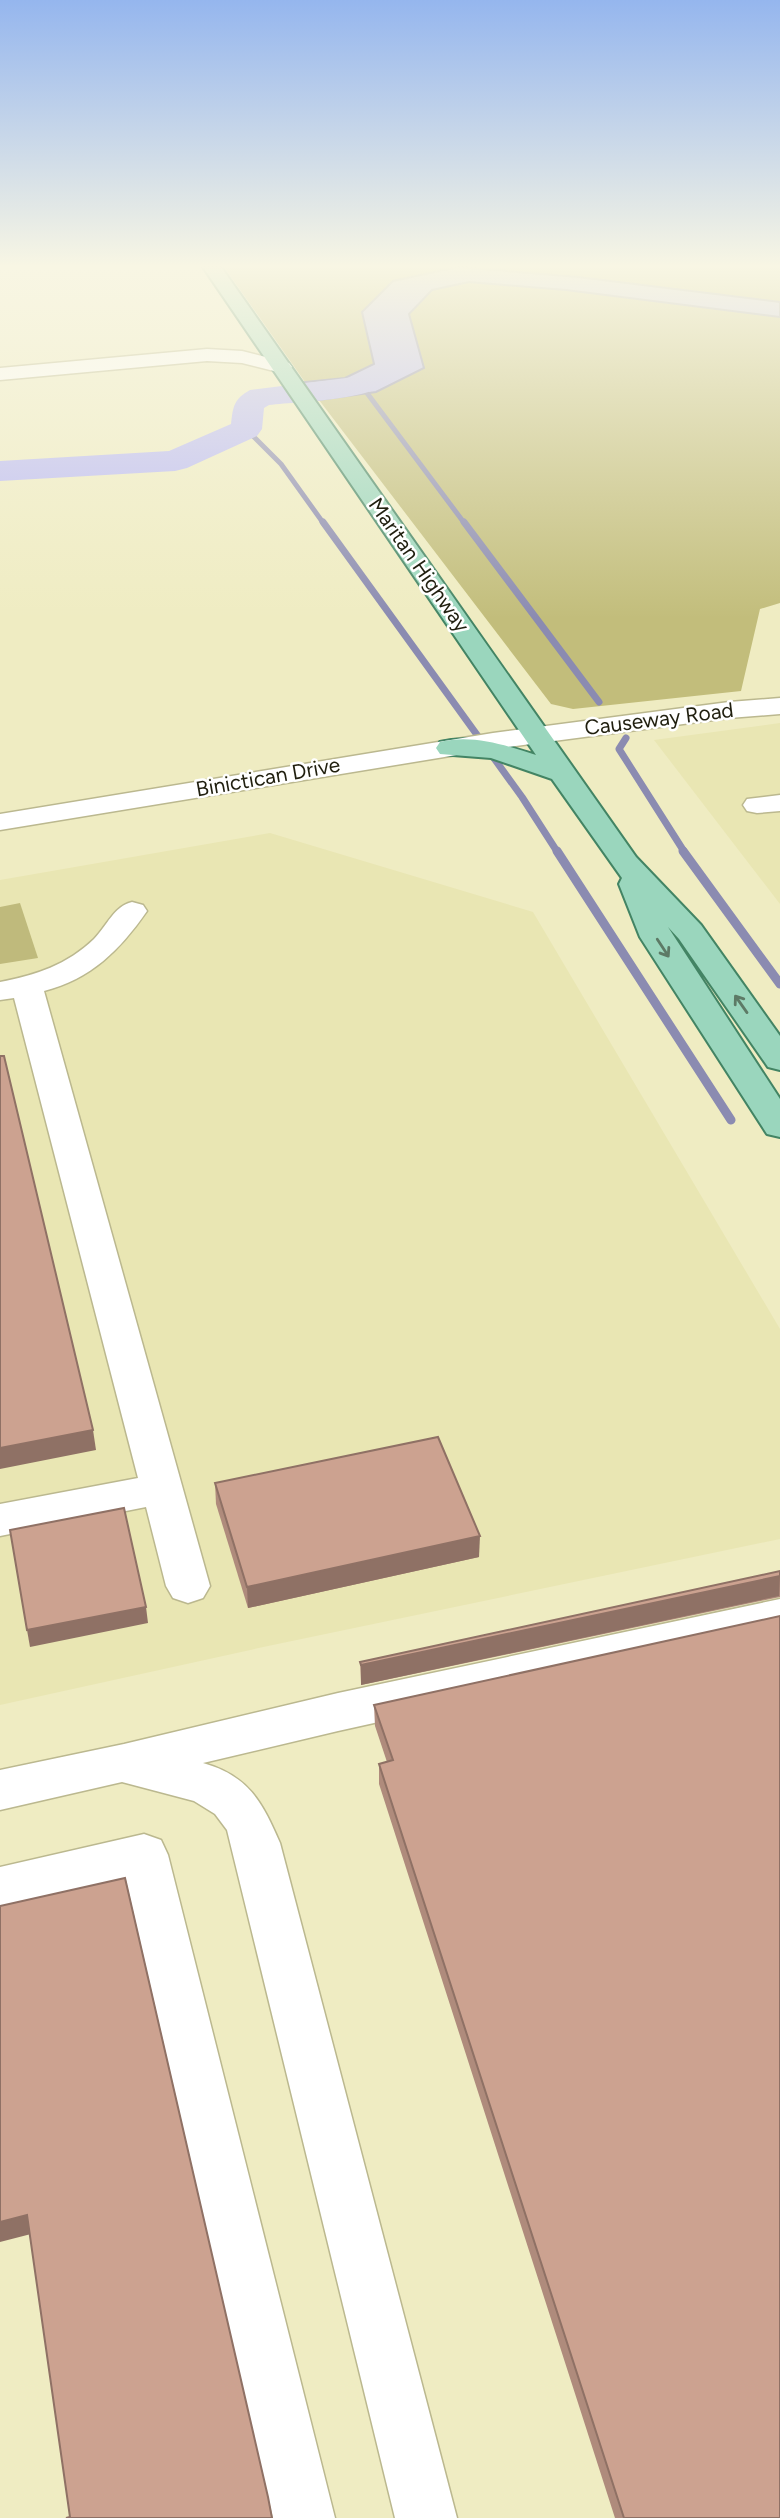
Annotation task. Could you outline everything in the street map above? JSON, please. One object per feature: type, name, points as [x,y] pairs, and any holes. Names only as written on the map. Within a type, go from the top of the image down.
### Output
[{"type":"main road","name":"Maritan Highway","points":[[294,385],[625,863],[690,932],[780,1060]]},
{"type":"main road","points":[[450,748],[494,750],[563,773]]},
{"type":"main road","name":"Maritan Highway","points":[[625,863],[656,937],[780,1126]]},
{"type":"street","name":"Causeway Road","points":[[537,735],[780,706]]},
{"type":"street","name":"Binictican Drive","points":[[0,822],[537,735]]},
{"type":"street","points":[[132,911],[116,937],[97,955],[62,976],[14,989],[188,1586]]},
{"type":"street","points":[[0,1520],[161,1489]]},
{"type":"street","points":[[0,1790],[338,1712],[780,1616]]},
{"type":"street","points":[[122,1763],[207,1784],[224,1794],[246,1819],[256,1843],[426,2518]]},
{"type":"street","points":[[0,1888],[144,1855],[304,2518]]},
{"type":"shaded area","points":[[379,385],[780,385],[780,603],[760,609],[741,691],[573,709],[551,704],[319,400],[376,392]]},
{"type":"shaded area","points":[[780,723],[780,904],[654,740]]},
{"type":"shaded area","points":[[270,833],[533,912],[780,1329],[780,1539],[0,1705],[0,880]]},
{"type":"shaded area","points":[[20,903],[38,958],[0,964],[0,907]]},
{"type":"water","points":[[307,385],[391,385],[376,392],[319,400]]},
{"type":"building","points":[[0,1056],[4,1056],[93,1430],[0,1448]]},
{"type":"building","points":[[438,1437],[480,1536],[247,1587],[215,1483]]},
{"type":"building","points":[[124,1508],[146,1607],[27,1630],[10,1530]]},
{"type":"building","points":[[780,1571],[780,1576],[361,1665],[360,1662]]},
{"type":"building","points":[[780,1616],[780,2518],[624,2518],[379,1764],[393,1760],[374,1705]]},
{"type":"building","points":[[125,1878],[272,2518],[66,2518],[70,2517],[27,2215],[0,2222],[0,1906]]},
{"type":"waterway","points":[[361,385],[465,524]]},
{"type":"waterway","points":[[0,471],[175,461],[246,429],[249,404],[261,397],[362,385]]},
{"type":"waterway","points":[[246,429],[281,464],[324,524]]},
{"type":"waterway","points":[[323,522],[522,797],[558,853]]},
{"type":"waterway","points":[[464,522],[599,702]]},
{"type":"waterway","points":[[626,738],[619,749],[685,853]]},
{"type":"waterway","points":[[557,851],[731,1120]]},
{"type":"waterway","points":[[683,851],[780,984]]}]
